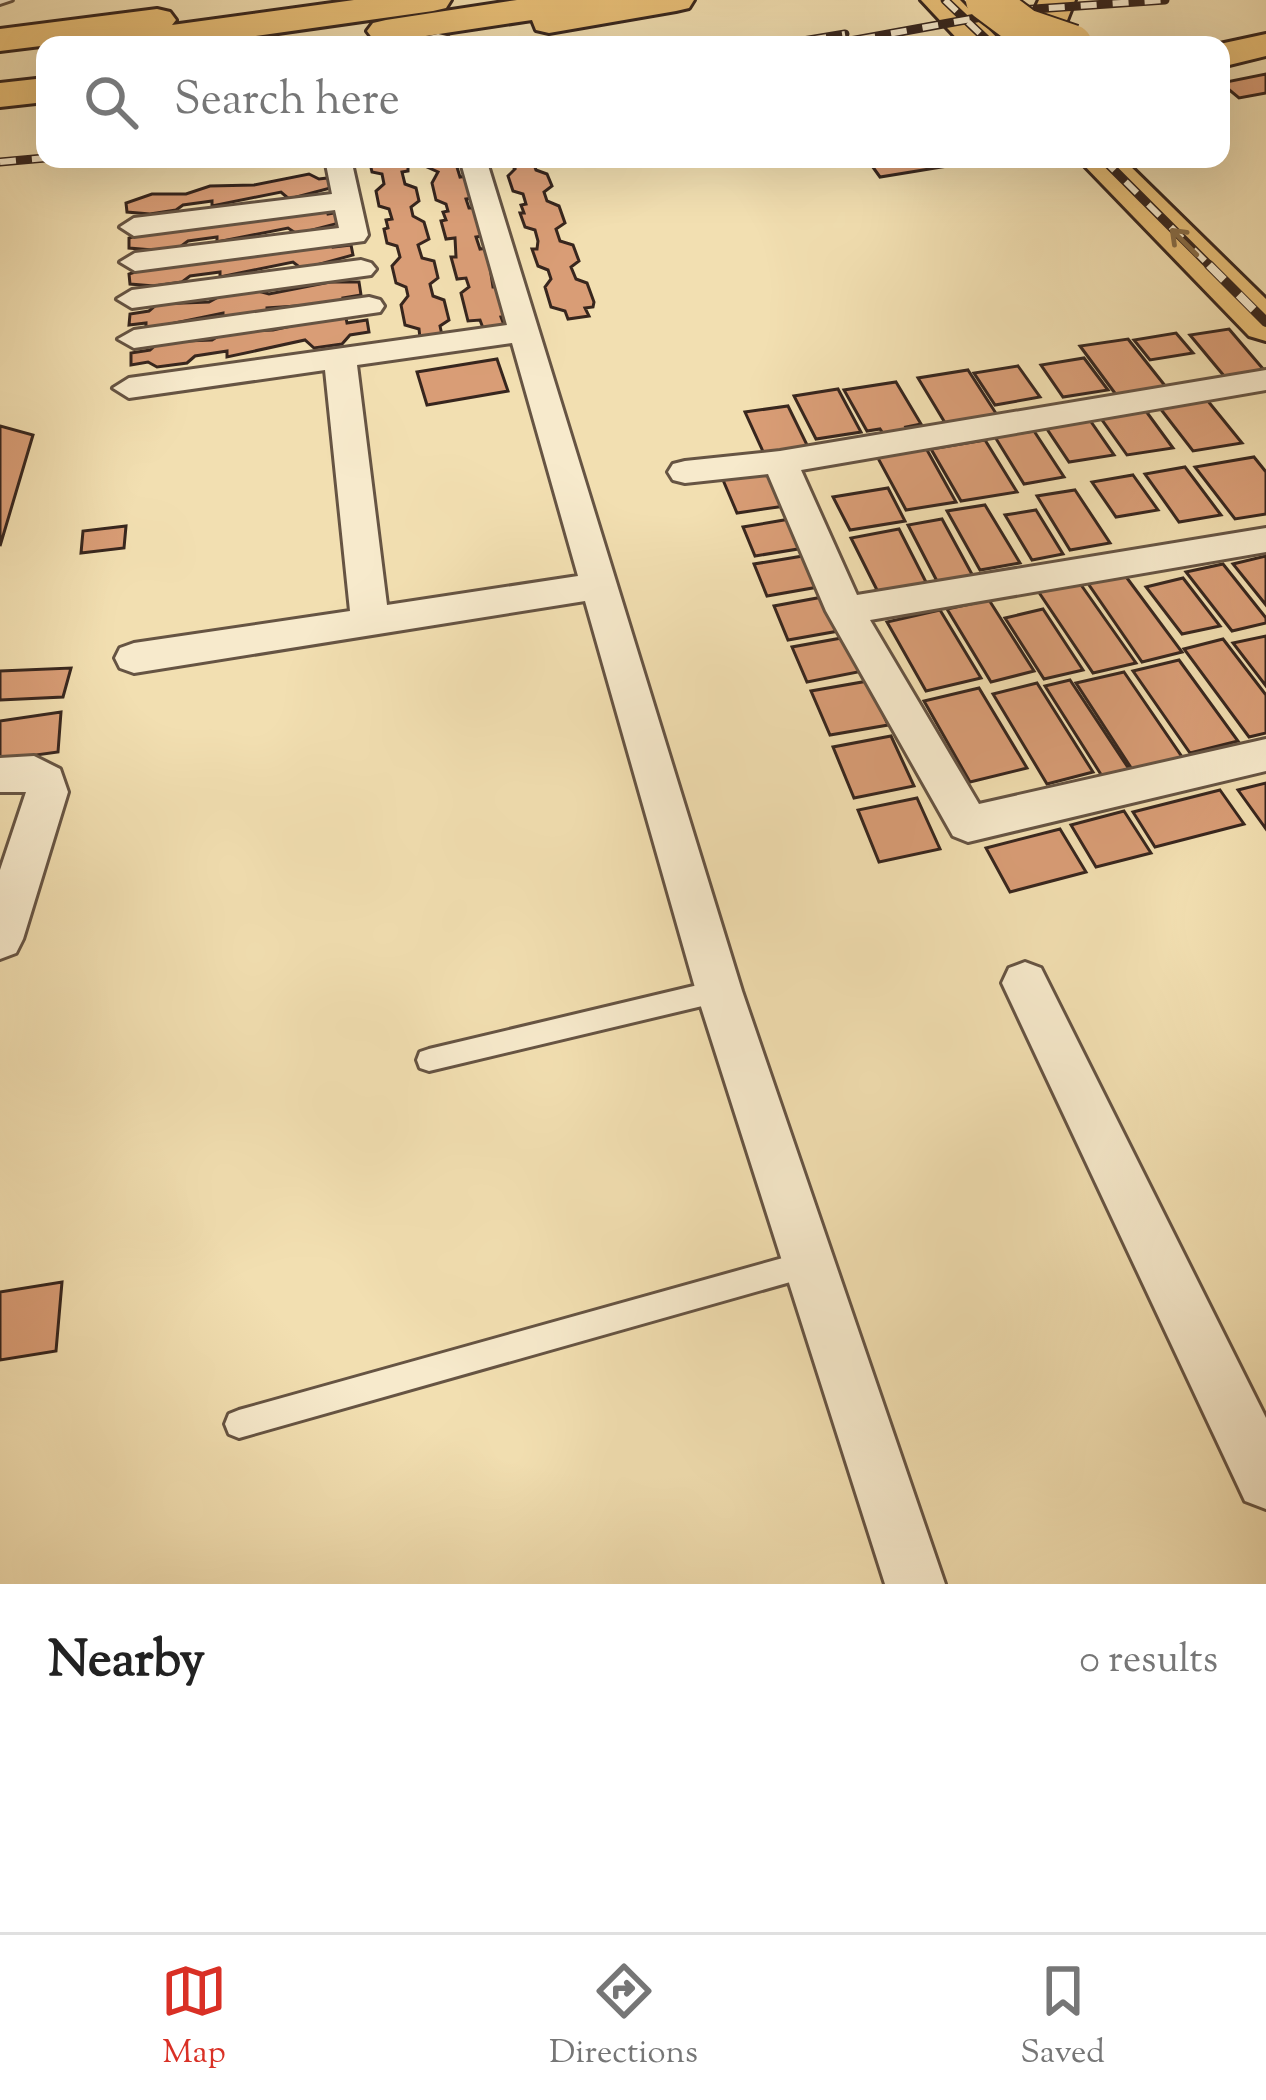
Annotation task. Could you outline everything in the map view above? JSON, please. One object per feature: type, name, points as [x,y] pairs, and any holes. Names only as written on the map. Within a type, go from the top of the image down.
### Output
[{"type":"main road","points":[[0,40],[311,0]]},
{"type":"main road","points":[[177,36],[433,0]]},
{"type":"main road","points":[[352,36],[611,3],[676,0]]},
{"type":"main road","points":[[939,0],[976,36]]},
{"type":"main road","points":[[986,0],[1022,28],[1056,30]]},
{"type":"main road","points":[[465,36],[611,3]]},
{"type":"main road","points":[[1230,53],[1266,45]]},
{"type":"main road","points":[[0,58],[36,54]]},
{"type":"main road","points":[[0,77],[36,73]]},
{"type":"main road","points":[[0,95],[36,92]]},
{"type":"main road","points":[[1108,168],[1266,326]]},
{"type":"street","points":[[340,168],[379,353]]},
{"type":"street","points":[[476,168],[719,991],[915,1584]]},
{"type":"street","points":[[134,226],[346,200]]},
{"type":"street","points":[[135,262],[354,235]]},
{"type":"street","points":[[132,299],[361,269]]},
{"type":"street","points":[[134,339],[369,306]]},
{"type":"street","points":[[129,388],[524,332]]},
{"type":"street","points":[[340,358],[370,620]]},
{"type":"street","points":[[685,472],[780,462],[1266,380]]},
{"type":"street","points":[[780,462],[845,611],[968,824],[1266,755]]},
{"type":"street","points":[[845,611],[1266,540]]},
{"type":"street","points":[[134,658],[599,586]]},
{"type":"street","points":[[0,775],[34,773],[45,781],[47,792],[0,939]]},
{"type":"street","points":[[1025,983],[1266,1480]]},
{"type":"lane","points":[[429,1060],[719,991]]},
{"type":"lane","points":[[239,1424],[809,1263]]},
{"type":"building","points":[[1266,74],[1266,93],[1239,98],[1230,90],[1230,81]]},
{"type":"building","points":[[371,168],[408,168],[402,172],[405,184],[416,188],[419,201],[411,207],[413,216],[424,222],[429,239],[418,245],[422,258],[434,261],[438,278],[430,284],[433,296],[444,300],[449,320],[440,326],[442,335],[420,338],[419,329],[405,325],[401,305],[408,296],[406,287],[396,283],[392,266],[400,257],[397,246],[387,243],[384,229],[388,228],[386,220],[392,219],[389,209],[379,206],[376,191],[384,184],[382,174]]},
{"type":"building","points":[[429,168],[457,168],[460,177],[467,176],[473,198],[466,199],[469,208],[476,208],[483,236],[476,237],[480,249],[487,248],[493,287],[508,316],[501,317],[504,325],[483,328],[480,320],[468,321],[461,293],[469,287],[466,278],[457,279],[451,257],[456,257],[455,238],[446,239],[441,221],[448,211],[446,204],[436,200],[432,183],[438,172]]},
{"type":"building","points":[[535,168],[547,174],[552,186],[544,192],[547,201],[559,206],[565,223],[556,229],[560,241],[573,245],[579,261],[571,267],[576,279],[587,283],[594,302],[593,307],[585,308],[589,316],[568,319],[565,311],[551,307],[545,287],[551,279],[548,270],[538,266],[532,249],[537,249],[535,230],[525,227],[520,213],[524,213],[521,205],[526,204],[523,194],[513,191],[508,176],[515,169]]},
{"type":"building","points":[[874,168],[936,168],[880,177]]},
{"type":"building","points":[[309,174],[319,179],[336,177],[338,186],[289,199],[281,192],[212,206],[212,201],[150,214],[127,212],[126,203],[152,194],[186,194],[210,186],[254,185]]},
{"type":"building","points":[[327,210],[328,214],[345,211],[347,221],[297,234],[288,228],[217,242],[217,237],[188,241],[180,247],[129,248],[129,238],[146,233]]},
{"type":"building","points":[[332,243],[333,247],[351,245],[353,255],[302,269],[293,262],[220,277],[220,272],[190,276],[182,282],[154,286],[130,284],[129,274],[147,268]]},
{"type":"building","points":[[330,282],[359,282],[361,295],[343,298],[344,303],[267,308],[267,313],[223,319],[223,313],[146,329],[146,323],[129,325],[130,314],[149,311],[157,304],[209,302],[222,295],[269,294]]},
{"type":"building","points":[[346,318],[347,323],[367,320],[369,332],[350,335],[342,344],[314,348],[305,340],[227,357],[227,351],[195,356],[187,363],[131,365],[131,353],[150,350],[159,342],[212,340],[225,332],[273,330]]},
{"type":"building","points":[[1229,329],[1264,370],[1225,377],[1190,335]]},
{"type":"building","points":[[1176,333],[1193,353],[1150,360],[1134,340]]},
{"type":"building","points":[[1128,339],[1170,392],[1120,400],[1080,346]]},
{"type":"building","points":[[1084,358],[1108,390],[1063,397],[1041,365]]},
{"type":"building","points":[[497,359],[508,391],[427,405],[417,372]]},
{"type":"building","points":[[1018,366],[1040,397],[995,405],[974,373]]},
{"type":"building","points":[[968,370],[999,418],[947,426],[918,378]]},
{"type":"building","points":[[896,382],[921,424],[906,427],[911,435],[886,438],[880,429],[867,431],[844,390]]},
{"type":"building","points":[[838,389],[861,432],[816,439],[794,396]]},
{"type":"building","points":[[1203,395],[1242,443],[1193,451],[1156,403]]},
{"type":"building","points":[[1140,403],[1173,448],[1127,455],[1095,410]]},
{"type":"building","points":[[788,406],[810,451],[766,458],[745,412]]},
{"type":"building","points":[[1087,416],[1114,455],[1069,462],[1043,423]]},
{"type":"building","points":[[0,426],[33,435],[0,546]]},
{"type":"building","points":[[1034,431],[1064,477],[1024,484],[995,437]]},
{"type":"building","points":[[985,440],[1017,492],[961,501],[931,449]]},
{"type":"building","points":[[922,441],[956,502],[906,510],[873,449]]},
{"type":"building","points":[[1254,457],[1266,472],[1266,514],[1235,519],[1195,467]]},
{"type":"building","points":[[1185,467],[1221,515],[1179,522],[1145,474]]},
{"type":"building","points":[[770,473],[785,506],[737,513],[723,480]]},
{"type":"building","points":[[1133,475],[1158,510],[1116,517],[1092,482]]},
{"type":"building","points":[[888,488],[905,521],[850,530],[833,497]]},
{"type":"building","points":[[1075,490],[1110,543],[1070,550],[1037,496]]},
{"type":"building","points":[[985,505],[1020,563],[980,570],[947,511]]},
{"type":"building","points":[[1036,510],[1063,554],[1032,560],[1005,515]]},
{"type":"building","points":[[790,519],[804,548],[755,556],[743,527]]},
{"type":"building","points":[[942,519],[974,578],[939,585],[908,525]]},
{"type":"building","points":[[126,526],[124,548],[81,553],[83,531]]},
{"type":"building","points":[[899,529],[927,584],[878,592],[851,538]]},
{"type":"building","points":[[803,556],[818,587],[767,596],[754,564]]},
{"type":"building","points":[[1266,556],[1266,605],[1233,564]]},
{"type":"building","points":[[1223,564],[1266,623],[1232,631],[1186,572]]},
{"type":"building","points":[[1124,574],[1182,652],[1142,662],[1087,582]]},
{"type":"building","points":[[1183,578],[1220,626],[1182,634],[1146,587]]},
{"type":"building","points":[[1079,582],[1136,663],[1093,673],[1038,591]]},
{"type":"building","points":[[828,596],[844,630],[788,640],[774,606]]},
{"type":"building","points":[[989,600],[1034,671],[991,682],[947,609]]},
{"type":"building","points":[[1043,609],[1083,670],[1044,679],[1005,618]]},
{"type":"building","points":[[940,610],[981,678],[926,691],[887,622]]},
{"type":"building","points":[[1266,636],[1266,686],[1233,643]]},
{"type":"building","points":[[847,637],[863,671],[807,682],[792,647]]},
{"type":"building","points":[[1223,639],[1266,695],[1266,733],[1249,737],[1184,649]]},
{"type":"building","points":[[1179,660],[1238,741],[1190,753],[1133,671]]},
{"type":"building","points":[[71,668],[63,697],[0,700],[0,671]]},
{"type":"building","points":[[1124,672],[1189,767],[1139,780],[1076,683]]},
{"type":"building","points":[[1070,680],[1129,769],[1102,776],[1045,686]]},
{"type":"building","points":[[868,681],[888,725],[830,735],[811,691]]},
{"type":"building","points":[[1037,683],[1093,772],[1047,784],[993,694]]},
{"type":"building","points":[[979,688],[1027,768],[970,782],[924,701]]},
{"type":"building","points":[[61,712],[58,752],[0,760],[0,721]]},
{"type":"building","points":[[891,736],[914,786],[854,798],[833,747]]},
{"type":"building","points":[[1266,783],[1266,829],[1238,790]]},
{"type":"building","points":[[1220,790],[1244,824],[1155,847],[1133,812]]},
{"type":"building","points":[[917,798],[940,849],[879,862],[858,810]]},
{"type":"building","points":[[1124,811],[1151,853],[1096,867],[1071,825]]},
{"type":"building","points":[[1060,829],[1086,872],[1010,892],[986,848]]},
{"type":"building","points":[[62,1282],[56,1351],[0,1360],[0,1292]]},
{"type":"railway","points":[[945,0],[966,20]]},
{"type":"railway","points":[[966,20],[1020,10],[1165,0]]},
{"type":"railway","points":[[877,36],[966,20]]},
{"type":"railway","points":[[966,20],[983,36]]},
{"type":"railway","points":[[833,36],[845,34]]},
{"type":"railway","points":[[0,162],[36,159]]},
{"type":"railway","points":[[1112,168],[1266,322]]}]
